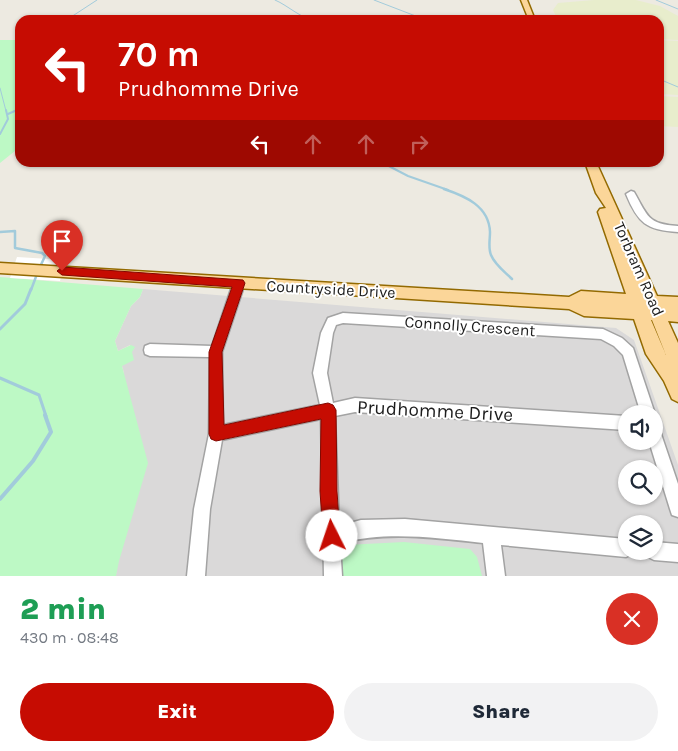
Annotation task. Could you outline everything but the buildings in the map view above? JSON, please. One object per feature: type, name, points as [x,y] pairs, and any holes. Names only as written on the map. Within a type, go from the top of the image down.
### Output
[{"type":"main road","points":[[524,0],[530,15]]},
{"type":"main road","name":"Torbram Road","points":[[592,167],[602,194],[610,203],[656,307],[675,356],[675,384]]},
{"type":"main road","name":"Torbram Road","points":[[602,194],[600,201],[655,354],[675,384]]},
{"type":"main road","name":"Countryside Drive","points":[[7,268],[572,304],[584,310],[638,306],[656,307],[678,303]]},
{"type":"main road","name":"Countryside Drive","points":[[656,307],[678,315]]},
{"type":"street","points":[[631,194],[638,212],[648,223],[655,227],[678,229]]},
{"type":"street","points":[[196,576],[202,509],[216,434],[216,352],[239,283]]},
{"type":"street","name":"Connolly Crescent","points":[[333,576],[328,410],[320,373],[327,333],[332,322],[343,318],[603,334],[618,342],[628,352],[645,405]]},
{"type":"street","points":[[150,350],[216,352]]},
{"type":"street","name":"Prudhomme Drive","points":[[216,434],[355,405],[380,405],[618,422]]},
{"type":"street","points":[[659,450],[678,509]]},
{"type":"street","points":[[332,536],[361,530],[405,527],[618,547]]},
{"type":"street","points":[[490,536],[496,576]]},
{"type":"street","points":[[663,552],[678,553]]},
{"type":"shaded area","points":[[143,289],[616,328],[634,340],[657,405],[618,405],[618,450],[663,450],[663,422],[678,465],[678,576],[116,576],[124,373],[122,366],[132,352],[130,345],[118,351],[115,341],[131,306],[140,297]]},
{"type":"green space","points":[[594,0],[636,0],[660,6],[678,16],[678,40],[664,39],[664,15],[556,15],[553,10],[558,3]]},
{"type":"green space","points":[[0,40],[15,40],[15,151],[0,163]]},
{"type":"green space","points":[[664,40],[678,41],[678,95],[664,94]]},
{"type":"green space","points":[[664,96],[678,97],[678,127],[664,126]]},
{"type":"green space","points":[[0,277],[143,289],[140,297],[131,306],[115,341],[118,351],[131,345],[135,347],[132,352],[134,360],[122,366],[148,463],[116,576],[0,576]]},
{"type":"green space","points":[[404,542],[470,549],[477,557],[482,576],[342,576],[339,555],[346,545]]},
{"type":"pier","points":[[17,257],[65,260],[60,281],[10,278]]},
{"type":"waterway","points":[[74,15],[97,0]]},
{"type":"waterway","points":[[275,0],[300,15]]},
{"type":"waterway","points":[[374,0],[413,15]]},
{"type":"waterway","points":[[656,0],[678,9]]},
{"type":"waterway","points":[[664,81],[678,87]]},
{"type":"waterway","points":[[0,88],[6,111]]},
{"type":"waterway","points":[[0,134],[8,119],[6,110]]},
{"type":"waterway","points":[[8,114],[15,111]]},
{"type":"waterway","points":[[391,167],[408,176],[448,190]]},
{"type":"waterway","points":[[444,189],[468,199],[481,209],[489,223],[491,255],[512,279]]},
{"type":"waterway","points":[[0,232],[15,231],[15,248],[42,253],[45,256],[40,267]]},
{"type":"waterway","points":[[31,290],[37,274]]},
{"type":"waterway","points":[[0,329],[25,304],[31,289]]},
{"type":"waterway","points":[[0,378],[39,395],[46,416]]},
{"type":"waterway","points":[[0,499],[33,461],[51,432],[45,415]]},
{"type":"route","points":[[62,271],[239,283],[216,352],[216,434],[328,410],[329,491],[332,536]]}]
